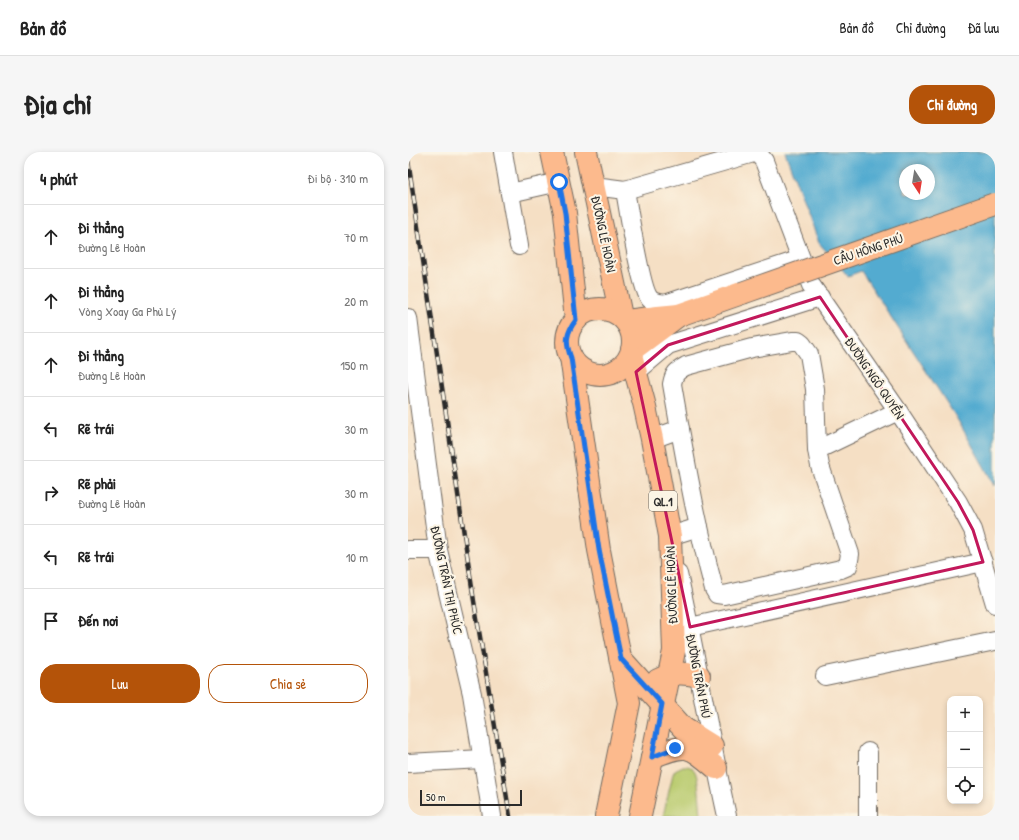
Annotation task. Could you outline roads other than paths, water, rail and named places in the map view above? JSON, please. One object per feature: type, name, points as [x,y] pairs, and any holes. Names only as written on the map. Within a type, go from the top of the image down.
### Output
[{"type":"main road","points":[[576,320],[565,213],[556,168],[587,158]]},
{"type":"main road","name":"ĐƯỜNG LÊ HOÀN","points":[[587,158],[624,319]]},
{"type":"main road","name":"CẦU HỒNG PHÚ","points":[[679,315],[995,204]]},
{"type":"main road","points":[[606,816],[629,703],[599,550],[571,358],[568,348],[567,338],[570,328],[583,313],[603,309],[613,311],[624,319],[632,332],[634,343],[633,359]]},
{"type":"main road","points":[[624,319],[679,315]]},
{"type":"main road","points":[[571,358],[577,366],[586,372],[596,375],[617,371],[633,359],[679,315]]},
{"type":"main road","name":"ĐƯỜNG LÊ HOÀN","points":[[633,359],[652,439],[670,536],[674,651],[640,816]]},
{"type":"main road","points":[[621,659],[683,728],[712,746]]},
{"type":"main road","points":[[629,703],[645,686],[670,674],[699,676]]},
{"type":"main road","points":[[652,757],[675,748],[685,748],[698,753],[716,768]]},
{"type":"street","points":[[504,152],[519,246]]},
{"type":"street","points":[[594,186],[625,190],[757,152]]},
{"type":"street","name":"ĐƯỜNG NGÔ QUYỀN","points":[[757,152],[764,161],[811,285],[898,411],[958,502],[974,530],[995,604]]},
{"type":"street","points":[[510,192],[556,168]]},
{"type":"street","points":[[625,190],[640,270],[645,288],[650,299],[657,302],[663,304],[668,303],[801,259]]},
{"type":"street","points":[[633,359],[668,345],[743,323],[820,297]]},
{"type":"street","name":"ĐƯỜNG TRẦN THỊ PHÚC","points":[[408,318],[411,354],[438,550],[472,694],[492,816]]},
{"type":"street","points":[[743,323],[752,348]]},
{"type":"street","points":[[798,341],[807,349],[815,389],[817,450],[820,466],[850,554],[848,566],[841,569],[724,595],[717,594],[714,589],[699,527],[672,384],[673,375],[677,370],[686,366],[752,348],[798,341]]},
{"type":"street","points":[[817,450],[898,411]]},
{"type":"street","points":[[652,439],[680,429]]},
{"type":"street","points":[[670,536],[699,527]]},
{"type":"street","name":"ĐƯỜNG TRẦN PHÚ","points":[[670,536],[690,627],[716,768],[728,816]]},
{"type":"street","points":[[408,550],[438,550]]},
{"type":"street","points":[[690,627],[984,562]]},
{"type":"street","points":[[826,676],[995,641]]},
{"type":"street","points":[[868,752],[868,816]]},
{"type":"street","points":[[408,763],[482,759]]},
{"type":"water","points":[[785,152],[995,152],[995,486],[956,417],[861,271],[848,276],[819,243]]},
{"type":"railway","points":[[408,160],[474,601],[510,816]]}]
